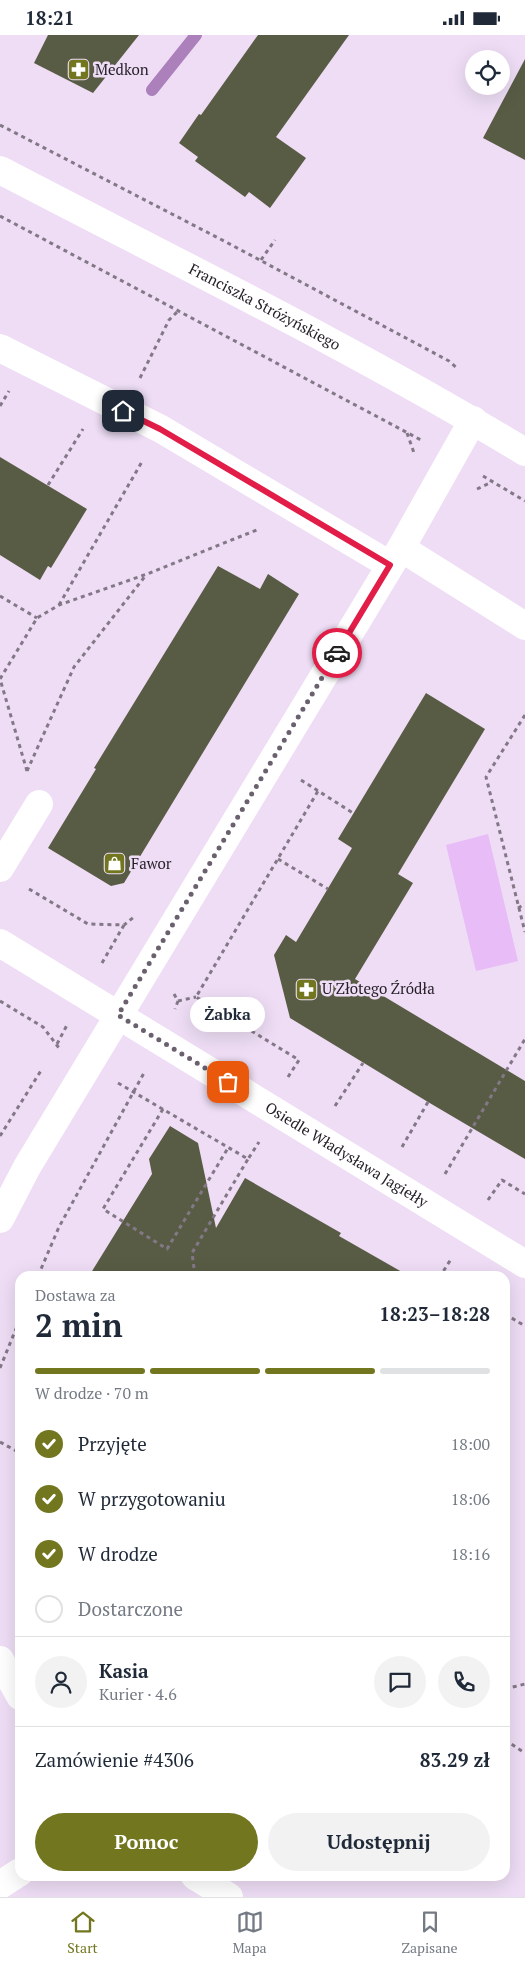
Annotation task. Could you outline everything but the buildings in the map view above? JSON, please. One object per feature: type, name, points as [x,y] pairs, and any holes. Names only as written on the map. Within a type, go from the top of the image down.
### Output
[{"type":"street","name":"Franciszka Stróżyńskiego","points":[[0,170],[362,359],[473,420],[525,452]]},
{"type":"street","points":[[0,348],[160,429],[525,626]]},
{"type":"street","points":[[0,1219],[27,1167],[396,556],[473,420]]},
{"type":"street","points":[[0,868],[39,804]]},
{"type":"street","name":"Osiedle Władysława Jagiełły","points":[[0,943],[525,1264]]},
{"type":"street","points":[[0,1660],[15,1687]]},
{"type":"street","points":[[0,1885],[15,1875]]},
{"type":"street","points":[[203,1881],[229,1897]]},
{"type":"path","points":[[0,216],[452,458],[525,501]]},
{"type":"path","points":[[261,260],[275,240]]},
{"type":"path","points":[[123,411],[169,320],[179,311]]},
{"type":"path","points":[[0,406],[11,388]]},
{"type":"path","points":[[48,485],[84,427]]},
{"type":"path","points":[[59,605],[144,458]]},
{"type":"path","points":[[27,772],[0,679],[37,618],[59,605],[147,574],[260,528]]},
{"type":"path","points":[[22,779],[27,772],[74,667],[147,574]]},
{"type":"path","points":[[0,596],[37,618]]},
{"type":"path","points":[[525,715],[486,777],[525,932]]},
{"type":"path","points":[[196,997],[318,791],[353,813]]},
{"type":"path","points":[[278,859],[328,889]]},
{"type":"path","points":[[24,886],[88,924],[124,925]]},
{"type":"path","points":[[518,908],[525,904]]},
{"type":"path","points":[[0,1001],[44,1027],[56,1046],[124,925],[138,915]]},
{"type":"path","points":[[178,1001],[196,997],[299,1060],[286,1082]]},
{"type":"path","points":[[442,1179],[525,1039]]},
{"type":"path","points":[[0,1136],[46,1062]]},
{"type":"path","points":[[332,1110],[363,1063]]},
{"type":"path","points":[[399,1152],[428,1103]]},
{"type":"path","points":[[162,1109],[103,1209],[167,1249],[228,1148]]},
{"type":"path","points":[[40,1271],[60,1227],[116,1121]]},
{"type":"path","points":[[194,1271],[192,1253],[248,1159]]},
{"type":"path","points":[[486,1204],[502,1180],[524,1192]]},
{"type":"path","points":[[510,1317],[525,1326]]},
{"type":"path","points":[[0,1368],[15,1331]]},
{"type":"path","points":[[0,1442],[15,1450]]},
{"type":"path","points":[[510,1688],[525,1684]]},
{"type":"path","points":[[510,1743],[525,1753]]},
{"type":"shaded area","points":[[488,834],[518,961],[476,971],[446,845]]},
{"type":"waterway","points":[[152,90],[196,35]]},
{"type":"way so far","points":[[228,1082],[118,1015],[337,653]]},
{"type":"place","name":"Medkon","points":[[79,70]]},
{"type":"place","name":"Fawor","points":[[115,864]]},
{"type":"place","name":"U Złotego Źródła","points":[[306,989]]},
{"type":"place","name":"Żabka","points":[[228,1082]]},
{"type":"route","points":[[123,411],[160,429],[390,565],[337,653]]}]
